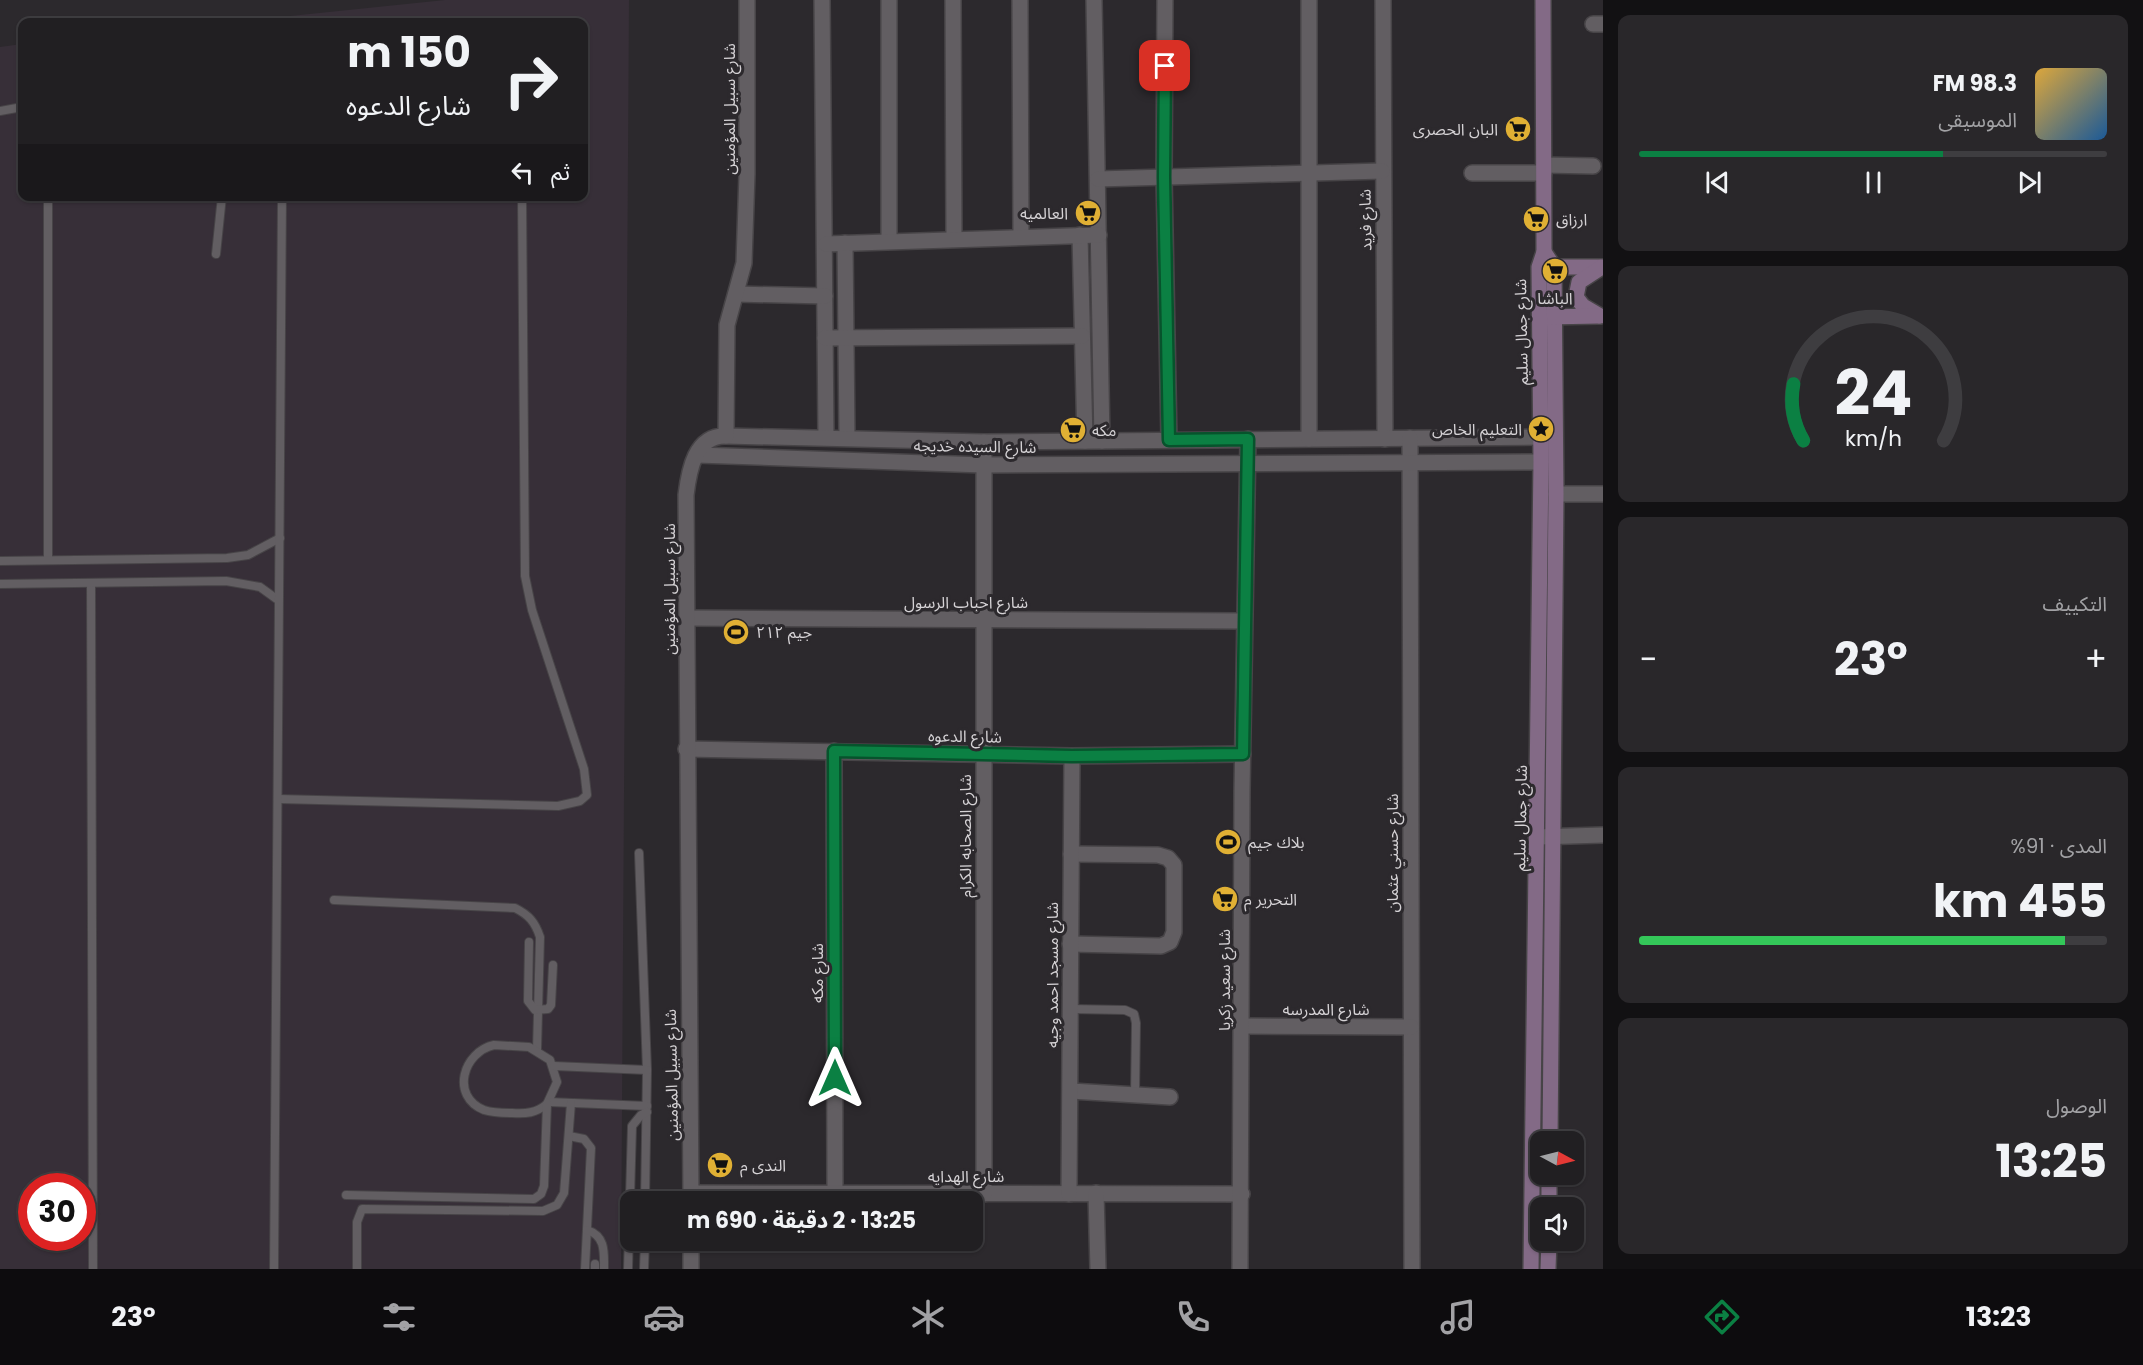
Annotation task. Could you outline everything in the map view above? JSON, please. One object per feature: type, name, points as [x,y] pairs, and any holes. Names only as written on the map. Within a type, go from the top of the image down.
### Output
[{"type":"main road","name":"شارع جمال سليم","points":[[1531,1269],[1556,494],[1544,252],[1543,0]]},
{"type":"main road","points":[[1546,267],[1603,267]]},
{"type":"main road","points":[[1602,316],[1583,306],[1576,297],[1579,282],[1603,267]]},
{"type":"main road","points":[[1547,317],[1602,316]]},
{"type":"main road","name":"شارع جمال سليم","points":[[1547,317],[1541,462],[1550,1131]]},
{"type":"main road","points":[[1548,1269],[1549,1251]]},
{"type":"street","name":"شارع سبيل المؤمنين","points":[[726,436],[727,325],[743,271],[747,0]]},
{"type":"street","points":[[822,0],[826,437]]},
{"type":"street","points":[[889,0],[889,242]]},
{"type":"street","points":[[952,0],[954,239]]},
{"type":"street","points":[[1020,0],[1021,237]]},
{"type":"street","points":[[1094,0],[1102,441]]},
{"type":"street","points":[[1166,0],[1164,177],[1169,440]]},
{"type":"street","points":[[1309,0],[1309,439]]},
{"type":"street","name":"شارع فريد","points":[[1383,0],[1385,439]]},
{"type":"street","points":[[1472,173],[1593,166]]},
{"type":"street","points":[[1098,179],[1382,171]]},
{"type":"street","points":[[826,244],[1099,235]]},
{"type":"street","points":[[1080,236],[1085,441]]},
{"type":"street","points":[[845,243],[847,437]]},
{"type":"street","points":[[736,294],[825,296]]},
{"type":"street","points":[[825,338],[1082,336]]},
{"type":"street","points":[[697,455],[700,448],[711,438],[726,436]]},
{"type":"street","name":"شارع السيده خديجه","points":[[726,436],[847,437],[984,442],[1541,437]]},
{"type":"street","name":"شارع حسني عثمان","points":[[1410,438],[1412,1269]]},
{"type":"street","name":"شارع سعيد زكريا","points":[[1240,1269],[1244,621],[1248,439]]},
{"type":"street","name":"شارع الصحابه الكرام","points":[[984,442],[984,1194]]},
{"type":"street","name":"شارع سبيل المؤمنين","points":[[691,1191],[686,750],[686,495],[691,466],[697,455]]},
{"type":"street","name":"شارع السيده خديجه","points":[[697,455],[983,465],[1541,462]]},
{"type":"street","points":[[1556,494],[1603,494]]},
{"type":"street","name":"شارع احباب الرسول","points":[[687,618],[1244,621]]},
{"type":"street","name":"شارع الدعوه","points":[[686,750],[1072,756],[1243,754]]},
{"type":"street","name":"شارع مكه","points":[[834,751],[835,1191]]},
{"type":"street","name":"شارع مسجد احمد وجيه","points":[[1069,1194],[1072,756]]},
{"type":"street","points":[[1546,836],[1603,835]]},
{"type":"street","points":[[1070,944],[1161,946],[1170,942],[1174,932],[1174,865],[1168,858],[1158,855],[1071,854]]},
{"type":"street","name":"شارع المدرسه","points":[[1242,1026],[1411,1027]]},
{"type":"street","points":[[1071,1091],[1170,1097]]},
{"type":"street","points":[[1096,1193],[1098,1269]]},
{"type":"street","name":"شارع الهدايه","points":[[984,1194],[1242,1194]]},
{"type":"street","points":[[691,1251],[691,1269]]},
{"type":"lane","points":[[0,111],[18,108]]},
{"type":"lane","points":[[48,201],[48,560]]},
{"type":"lane","points":[[216,254],[221,201]]},
{"type":"lane","points":[[274,1269],[282,201]]},
{"type":"lane","points":[[278,799],[558,806],[580,801],[587,795],[584,769],[532,610],[525,576],[522,201]]},
{"type":"lane","points":[[0,561],[227,558],[248,555],[265,549],[280,538]]},
{"type":"lane","points":[[0,584],[239,582],[261,587],[278,600]]},
{"type":"lane","points":[[91,583],[93,1269]]},
{"type":"lane","points":[[639,853],[647,1070],[645,1191]]},
{"type":"lane","points":[[334,900],[515,908],[526,914],[536,925],[540,937],[537,1050]]},
{"type":"lane","points":[[529,942],[528,1001],[531,1008],[548,1009],[553,965]]},
{"type":"lane","points":[[1070,1009],[1125,1010],[1134,1014],[1136,1023],[1135,1095]]},
{"type":"lane","points":[[346,1195],[534,1200],[541,1194],[544,1186],[548,1103],[557,1082],[554,1066],[537,1050],[494,1045],[485,1047],[477,1051],[466,1065],[464,1083],[471,1100],[477,1106],[494,1113],[526,1114],[548,1103],[647,1109]]},
{"type":"lane","points":[[554,1066],[647,1070]]},
{"type":"lane","points":[[357,1269],[357,1222],[362,1209],[543,1211],[557,1205],[564,1193],[572,1104]]},
{"type":"lane","points":[[628,1269],[632,1126],[635,1119],[647,1109]]},
{"type":"lane","points":[[569,1136],[584,1139],[591,1148],[585,1269]]},
{"type":"lane","points":[[587,1230],[596,1235],[602,1243],[604,1269]]},
{"type":"lane","points":[[644,1269],[645,1251]]},
{"type":"shaded area","points":[[445,0],[629,0],[621,1269],[0,1269],[0,47],[18,45],[18,201],[588,201],[588,18],[270,18]]},
{"type":"place","name":"البان الحصرى","points":[[1518,129]]},
{"type":"place","name":"العالميه","points":[[1088,213]]},
{"type":"place","name":"ارزاق","points":[[1536,219]]},
{"type":"place","name":"الباشا","points":[[1555,271]]},
{"type":"place","name":"التعليم الخاص","points":[[1541,429]]},
{"type":"place","name":"مكه","points":[[1073,430]]},
{"type":"place","name":"جيم ٢١٢","points":[[736,632]]},
{"type":"place","name":"بلاك جيم","points":[[1228,842]]},
{"type":"place","name":"التحرير م","points":[[1225,899]]},
{"type":"place","name":"الندى م","points":[[720,1165]]},
{"type":"route","points":[[835,1078],[834,751],[1072,756],[1243,754],[1248,439],[1169,440],[1164,177],[1165,66]]}]
